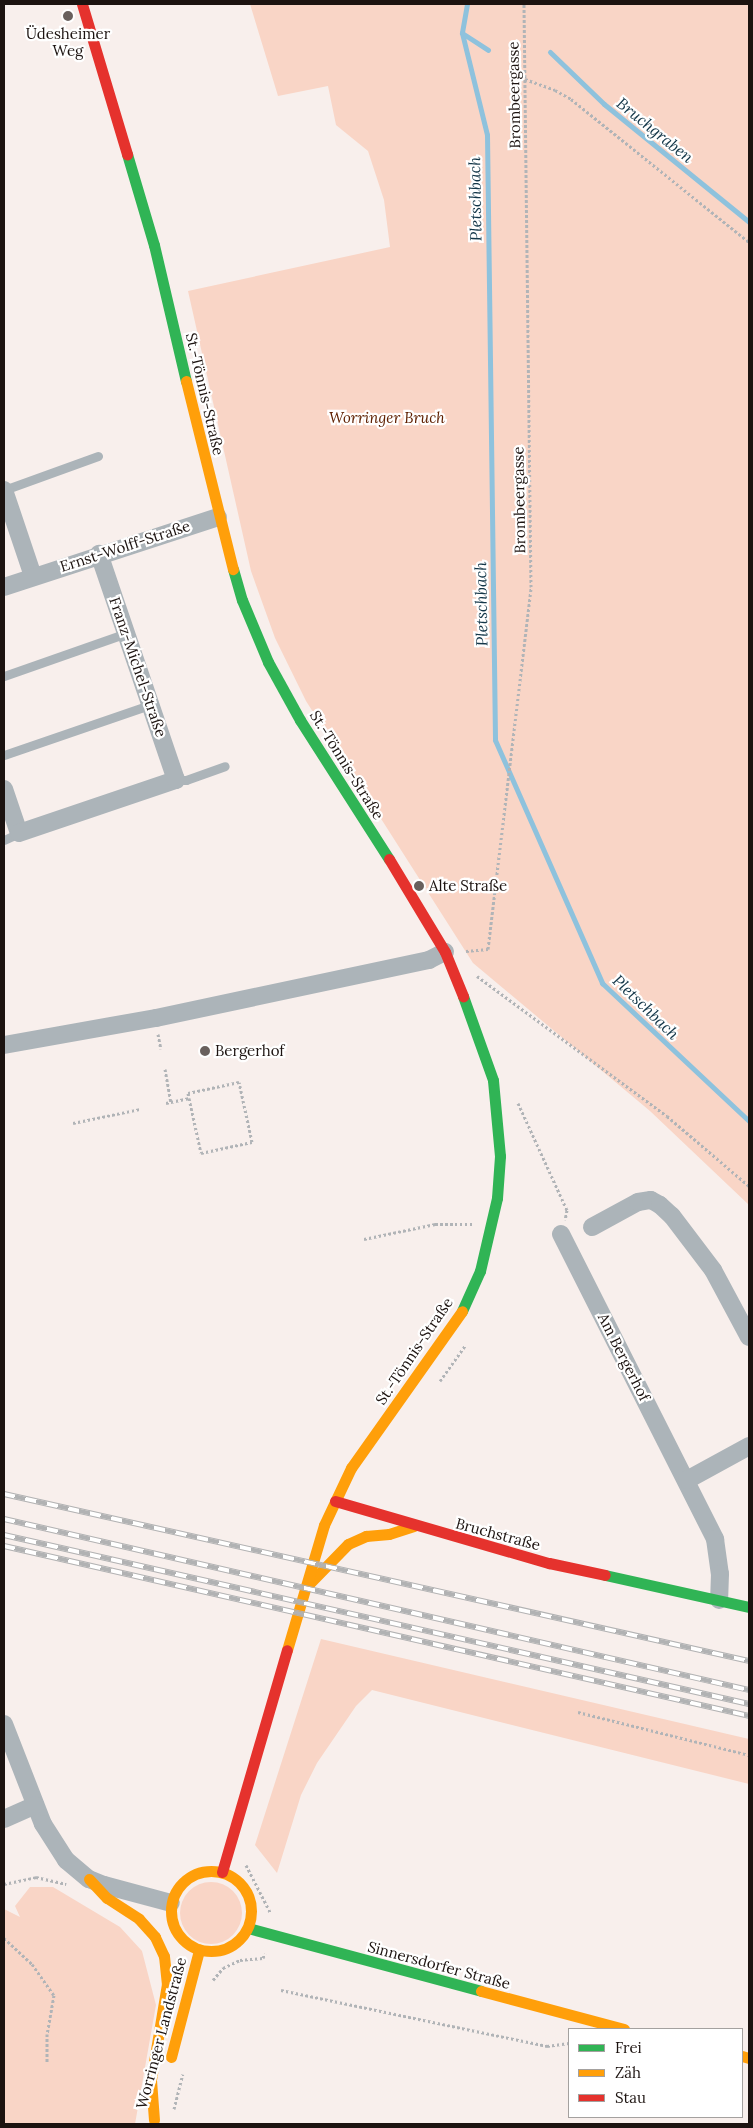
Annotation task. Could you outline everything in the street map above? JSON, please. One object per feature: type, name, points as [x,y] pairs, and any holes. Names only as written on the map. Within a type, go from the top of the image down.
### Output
[{"type":"main road","name":"St.-Tönnis-Straße","points":[[82,4],[154,245],[218,517],[242,600],[268,662],[300,720],[425,915],[445,952],[478,1032],[492,1080],[500,1156],[492,1226],[480,1271],[462,1312],[425,1368],[370,1439],[335,1501]]},
{"type":"main road","name":"Bruchstraße","points":[[335,1501],[414,1526],[549,1563],[749,1607]]},
{"type":"main road","points":[[222,1872],[289,1636],[335,1501]]},
{"type":"main road","points":[[303,1592],[348,1544],[366,1536],[389,1534],[414,1526]]},
{"type":"main road","points":[[222,1872],[235,1878],[248,1895],[252,1915],[248,1928],[240,1940],[228,1948],[214,1952],[199,1950],[186,1943],[176,1932],[171,1918],[171,1903],[176,1891],[196,1874],[222,1872]]},
{"type":"main road","points":[[89,1879],[106,1898],[139,1919],[155,1937],[164,1956],[167,1984],[151,2080],[153,2122]]},
{"type":"main road","name":"Sinnersdorfer Straße","points":[[248,1928],[620,2028]]},
{"type":"main road","name":"Worringer Landstraße","points":[[153,2122],[199,1950]]},
{"type":"street","points":[[4,490],[33,576]]},
{"type":"street","name":"Ernst-Wolff-Straße","points":[[4,587],[99,554],[218,517]]},
{"type":"street","name":"Franz-Michel-Straße","points":[[99,554],[152,704],[176,780]]},
{"type":"street","points":[[4,789],[11,836],[176,780]]},
{"type":"street","points":[[4,1046],[185,1012],[429,960],[445,952]]},
{"type":"street","points":[[592,1227],[638,1202],[651,1200],[660,1206],[672,1216],[713,1270],[749,1337]]},
{"type":"street","name":"Am Bergerhof","points":[[561,1234],[687,1480],[715,1539],[720,1574],[719,1600]]},
{"type":"street","points":[[687,1480],[749,1446]]},
{"type":"street","points":[[4,1724],[35,1805],[66,1860],[89,1879],[120,1891],[171,1903]]},
{"type":"street","points":[[4,1819],[35,1805]]},
{"type":"lane","points":[[4,490],[98,456]]},
{"type":"lane","points":[[4,676],[127,633]]},
{"type":"lane","points":[[4,755],[152,704]]},
{"type":"lane","points":[[176,780],[186,780],[225,766]]},
{"type":"path","name":"Brombeergasse","points":[[445,952],[488,949],[531,587],[524,4]]},
{"type":"path","points":[[526,80],[556,90],[571,99],[749,242]]},
{"type":"path","points":[[469,970],[667,1116],[749,1186]]},
{"type":"path","points":[[165,1069],[171,1102]]},
{"type":"path","points":[[240,1082],[252,1142],[201,1153],[189,1098],[188,1093],[240,1082]]},
{"type":"path","points":[[166,1103],[189,1098]]},
{"type":"path","points":[[516,1098],[567,1210],[561,1234]]},
{"type":"path","points":[[73,1123],[140,1109]]},
{"type":"path","points":[[364,1239],[436,1224],[492,1226]]},
{"type":"path","points":[[438,1384],[466,1344]]},
{"type":"path","points":[[578,1712],[749,1755]]},
{"type":"path","points":[[211,1983],[223,1968],[240,1960],[263,1958],[276,1915],[268,1911],[262,1902],[245,1860]]},
{"type":"path","points":[[4,1938],[32,1964],[54,1995],[46,2063]]},
{"type":"path","points":[[281,1990],[547,2046],[568,2043]]},
{"type":"path","points":[[173,2115],[184,2068]]},
{"type":"green space","name":"Worringer Bruch","points":[[250,4],[749,4],[749,1205],[650,1111],[473,963],[306,701],[275,638],[251,571],[188,291],[390,247],[384,200],[368,151],[336,125],[328,86],[278,96]]},
{"type":"green space","points":[[321,1639],[749,1739],[749,1784],[372,1690],[356,1706],[317,1763],[301,1795],[277,1873],[255,1845]]},
{"type":"green space","points":[[211,1882],[223,1884],[233,1891],[240,1901],[242,1913],[240,1925],[233,1935],[223,1942],[211,1944],[199,1942],[189,1935],[182,1925],[180,1913],[182,1901],[189,1891],[199,1884]]},
{"type":"green space","points":[[30,1887],[53,1887],[120,1927],[142,1951],[156,2005],[135,2124],[4,2124],[4,1909],[20,1917],[15,1906]]},
{"type":"waterway","name":"Pletschbach","points":[[467,4],[462,33],[487,135],[495,740],[602,983],[749,1121]]},
{"type":"waterway","name":"Bruchgraben","points":[[462,33],[488,50]]},
{"type":"waterway","name":"Bruchgraben","points":[[550,52],[604,104],[749,222]]},
{"type":"railway","points":[[4,1494],[749,1661]]},
{"type":"railway","points":[[4,1519],[749,1690]]},
{"type":"railway","points":[[4,1535],[749,1704]]},
{"type":"railway","points":[[4,1546],[749,1716]]},
{"type":"traffic: fast","points":[[127,154],[154,245],[186,381]]},
{"type":"traffic: fast","points":[[233,569],[242,600],[268,662],[300,720],[389,859]]},
{"type":"traffic: fast","points":[[462,1311],[480,1271],[497,1198],[500,1156],[493,1080],[463,996]]},
{"type":"traffic: fast","points":[[605,1575],[749,1607]]},
{"type":"traffic: fast","points":[[248,1928],[481,1991]]},
{"type":"traffic: slow","points":[[186,381],[233,569]]},
{"type":"traffic: slow","points":[[287,1650],[324,1525],[351,1468],[462,1311]]},
{"type":"traffic: slow","points":[[309,1584],[348,1544],[366,1536],[389,1534],[414,1526]]},
{"type":"traffic: slow","points":[[211,1871],[226,1874],[239,1883],[248,1896],[251,1911],[248,1926],[239,1939],[226,1948],[211,1951],[196,1948],[183,1939],[174,1926],[171,1911],[174,1896],[183,1883],[196,1874],[211,1871]]},
{"type":"traffic: slow","points":[[89,1879],[107,1898],[139,1919],[155,1937],[164,1956],[167,1984],[151,2080],[154,2120]]},
{"type":"traffic: slow","points":[[171,2057],[199,1950]]},
{"type":"traffic: slow","points":[[481,1991],[620,2028]]},
{"type":"traffic: slow","points":[[743,2056],[749,2058]]},
{"type":"traffic: jam","points":[[82,4],[127,154]]},
{"type":"traffic: jam","points":[[389,859],[445,952],[463,996]]},
{"type":"traffic: jam","points":[[335,1501],[549,1563],[605,1575]]},
{"type":"traffic: jam","points":[[222,1872],[287,1650]]},
{"type":"place","name":"Üdesheimer Weg","points":[[68,16]]},
{"type":"place","name":"Alte Straße","points":[[419,886]]},
{"type":"place","name":"Bergerhof","points":[[205,1051]]}]
